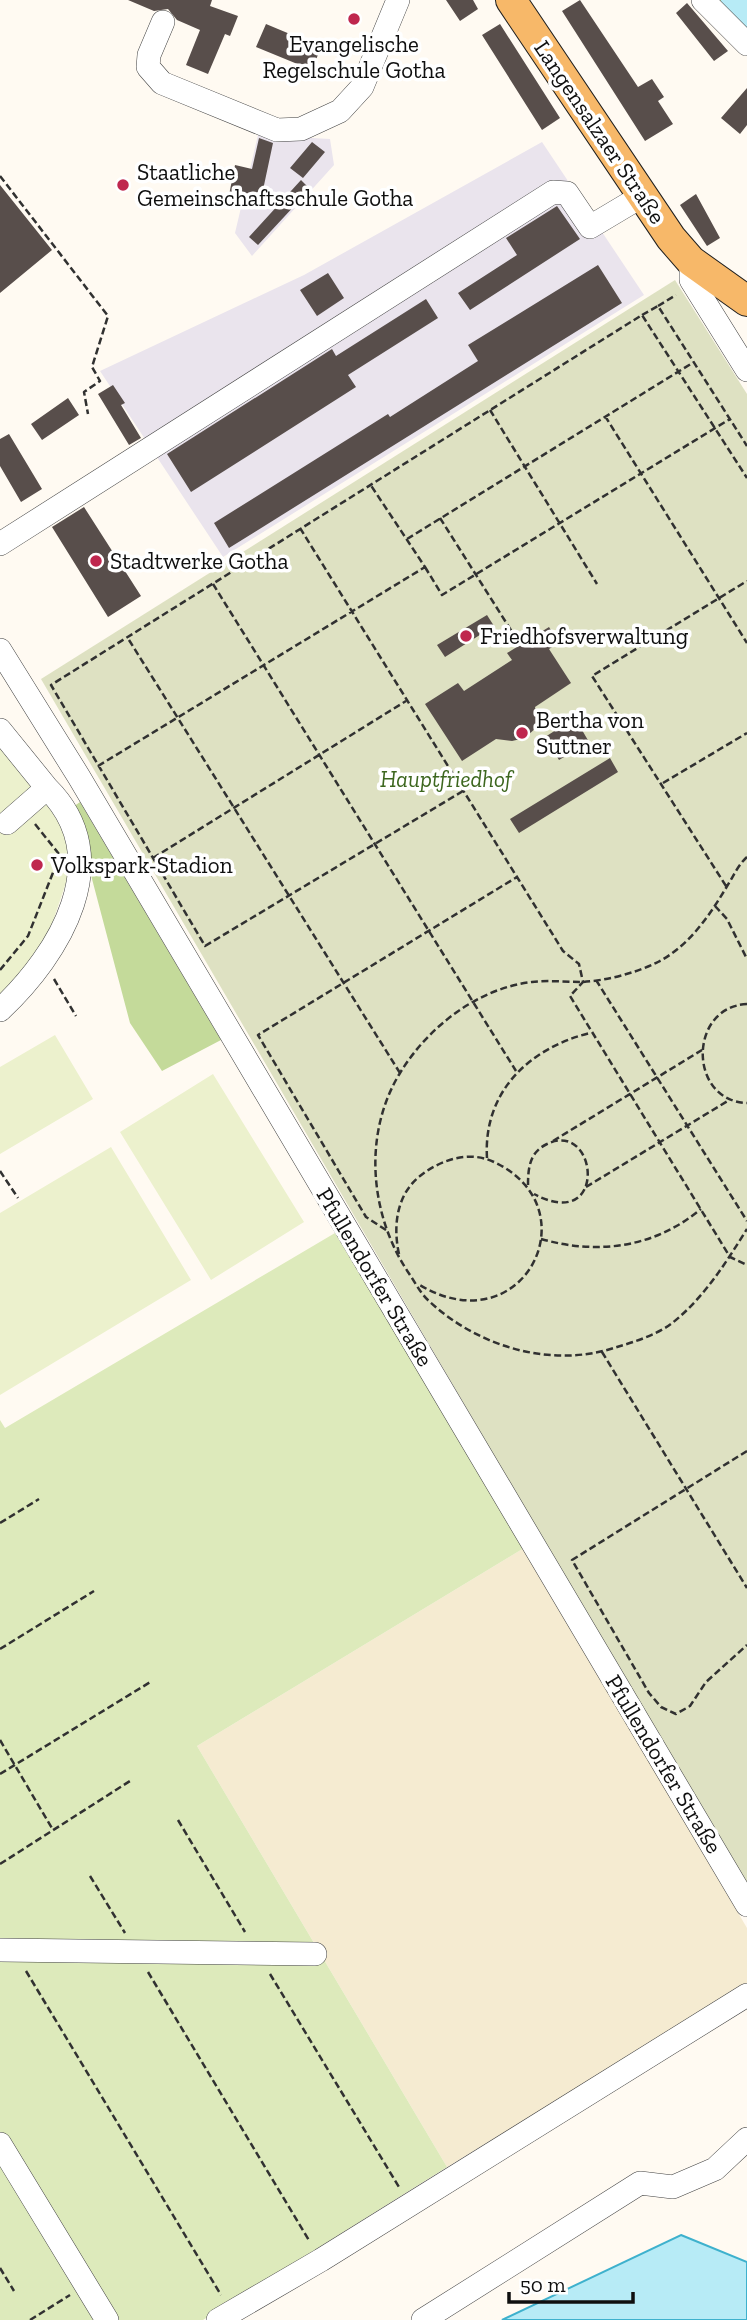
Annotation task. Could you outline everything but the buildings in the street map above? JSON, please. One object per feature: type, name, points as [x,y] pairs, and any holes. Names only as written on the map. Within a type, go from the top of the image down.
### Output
[{"type":"main road","name":"Langensalzaer Straße","points":[[511,0],[642,196],[691,261],[747,301]]},
{"type":"street","points":[[163,22],[149,55],[148,67],[162,83],[277,130],[301,129],[340,111],[362,87],[398,0]]},
{"type":"street","points":[[703,0],[747,44]]},
{"type":"street","points":[[0,544],[553,192],[567,192],[590,227],[642,196]]},
{"type":"street","name":"Langensalzaer Straße","points":[[691,261],[691,280],[747,370]]},
{"type":"street","name":"Pfullendorfer Straße","points":[[0,650],[89,771],[747,1905]]},
{"type":"street","points":[[0,730],[54,794],[82,859],[75,903],[43,961],[21,990],[0,1010]]},
{"type":"street","points":[[7,822],[54,794]]},
{"type":"street","points":[[6,1950],[315,1954]]},
{"type":"street","points":[[224,2316],[321,2260],[747,1994]]},
{"type":"street","points":[[423,2320],[640,2183],[673,2187],[715,2169],[747,2139]]},
{"type":"street","points":[[0,2144],[107,2320]]},
{"type":"path","points":[[0,176],[108,316],[92,367],[100,381],[84,392],[88,414]]},
{"type":"path","points":[[463,791],[205,946],[153,858],[89,771],[51,685],[658,306],[747,446]]},
{"type":"path","points":[[642,315],[747,478]]},
{"type":"path","points":[[407,539],[694,362]]},
{"type":"path","points":[[490,410],[597,584]]},
{"type":"path","points":[[605,416],[747,643]]},
{"type":"path","points":[[370,484],[442,594],[730,419]]},
{"type":"path","points":[[440,517],[514,635]]},
{"type":"path","points":[[300,528],[563,951],[579,964],[583,982]]},
{"type":"path","points":[[89,771],[425,567]]},
{"type":"path","points":[[727,887],[592,677],[747,581]]},
{"type":"path","points":[[213,584],[516,1072]]},
{"type":"path","points":[[128,639],[400,1073]]},
{"type":"path","points":[[153,858],[406,701]]},
{"type":"path","points":[[662,783],[747,733]]},
{"type":"path","points":[[0,970],[27,936],[60,856],[34,824],[54,794]]},
{"type":"path","points":[[747,857],[715,906],[680,947],[658,961],[596,980],[531,982],[494,993],[472,1003],[434,1031],[400,1073],[376,1133],[376,1177],[382,1217],[401,1261],[427,1300],[469,1332],[520,1352],[566,1356],[602,1352],[669,1326],[705,1293],[747,1229]]},
{"type":"path","points":[[387,1230],[366,1217],[258,1035],[517,877]]},
{"type":"path","points":[[715,906],[727,919],[747,959]]},
{"type":"path","points":[[43,961],[76,1016]]},
{"type":"path","points":[[596,980],[747,1221]]},
{"type":"path","points":[[583,982],[570,996],[590,1034],[662,1143],[730,1257],[747,1265]]},
{"type":"path","points":[[747,1004],[726,1010],[713,1021],[704,1036],[702,1050],[704,1070],[712,1085],[732,1099],[747,1103]]},
{"type":"path","points":[[487,1159],[489,1125],[498,1100],[516,1072],[541,1051],[569,1039],[590,1034]]},
{"type":"path","points":[[527,1185],[530,1161],[535,1152],[702,1050]]},
{"type":"path","points":[[533,1193],[551,1202],[572,1200],[586,1187],[732,1099]]},
{"type":"path","points":[[553,1141],[572,1144],[580,1150],[589,1167],[586,1187]]},
{"type":"path","points":[[401,1261],[396,1242],[396,1219],[403,1196],[417,1178],[438,1163],[462,1157],[487,1159],[510,1170],[533,1193],[539,1210],[541,1239],[536,1260],[521,1280],[503,1294],[481,1302],[458,1302],[436,1295],[416,1283]]},
{"type":"path","points":[[0,1171],[18,1198]]},
{"type":"path","points":[[541,1239],[581,1248],[624,1246],[667,1231],[701,1209]]},
{"type":"path","points":[[602,1352],[747,1588]]},
{"type":"path","points":[[747,1451],[572,1560],[661,1707],[677,1714],[690,1706],[706,1682],[747,1645]]},
{"type":"path","points":[[0,1523],[39,1499]]},
{"type":"path","points":[[0,1649],[94,1591]]},
{"type":"path","points":[[0,1774],[152,1681]]},
{"type":"path","points":[[0,1740],[53,1830]]},
{"type":"path","points":[[0,1864],[130,1781]]},
{"type":"path","points":[[178,1820],[410,2204]]},
{"type":"path","points":[[90,1876],[321,2260]]},
{"type":"path","points":[[6,1950],[224,2316]]},
{"type":"path","points":[[0,2267],[14,2291]]},
{"type":"path","points":[[30,2320],[85,2286]]},
{"type":"shaded area","points":[[258,135],[330,139],[334,165],[252,256],[235,233]]},
{"type":"shaded area","points":[[542,142],[644,295],[223,557],[100,371],[304,275]]},
{"type":"shaded area","points":[[524,1548],[747,1928],[747,1985],[447,2167],[197,1746]]},
{"type":"green space","points":[[712,0],[747,0],[747,36]]},
{"type":"green space","name":"Hauptfriedhof","points":[[675,280],[747,394],[747,1889],[41,679]]},
{"type":"green space","name":"Volkspark-Stadion","points":[[0,739],[60,812],[74,859],[48,936],[0,1000]]},
{"type":"green space","points":[[80,802],[221,1040],[162,1071],[130,1023],[73,807]]},
{"type":"green space","points":[[55,1035],[93,1099],[0,1154],[0,1067]]},
{"type":"green space","points":[[213,1074],[304,1222],[211,1280],[120,1132]]},
{"type":"green space","points":[[111,1147],[191,1280],[0,1395],[0,1213]]},
{"type":"green space","points":[[335,1233],[524,1548],[197,1746],[447,2167],[203,2320],[0,2320],[0,1420],[5,1428]]},
{"type":"water","points":[[681,2235],[747,2262],[747,2320],[502,2320]]},
{"type":"waterway","points":[[736,0],[747,12]]},
{"type":"place","name":"Evangelische Regelschule Gotha","points":[[354,19]]},
{"type":"place","name":"Staatliche Gemeinschaftsschule Gotha","points":[[123,185]]},
{"type":"place","name":"Stadtwerke Gotha","points":[[96,561]]},
{"type":"place","name":"Friedhofsverwaltung","points":[[466,636]]},
{"type":"place","name":"Bertha von Suttner","points":[[522,733]]},
{"type":"place","name":"Volkspark-Stadion","points":[[37,865]]}]
